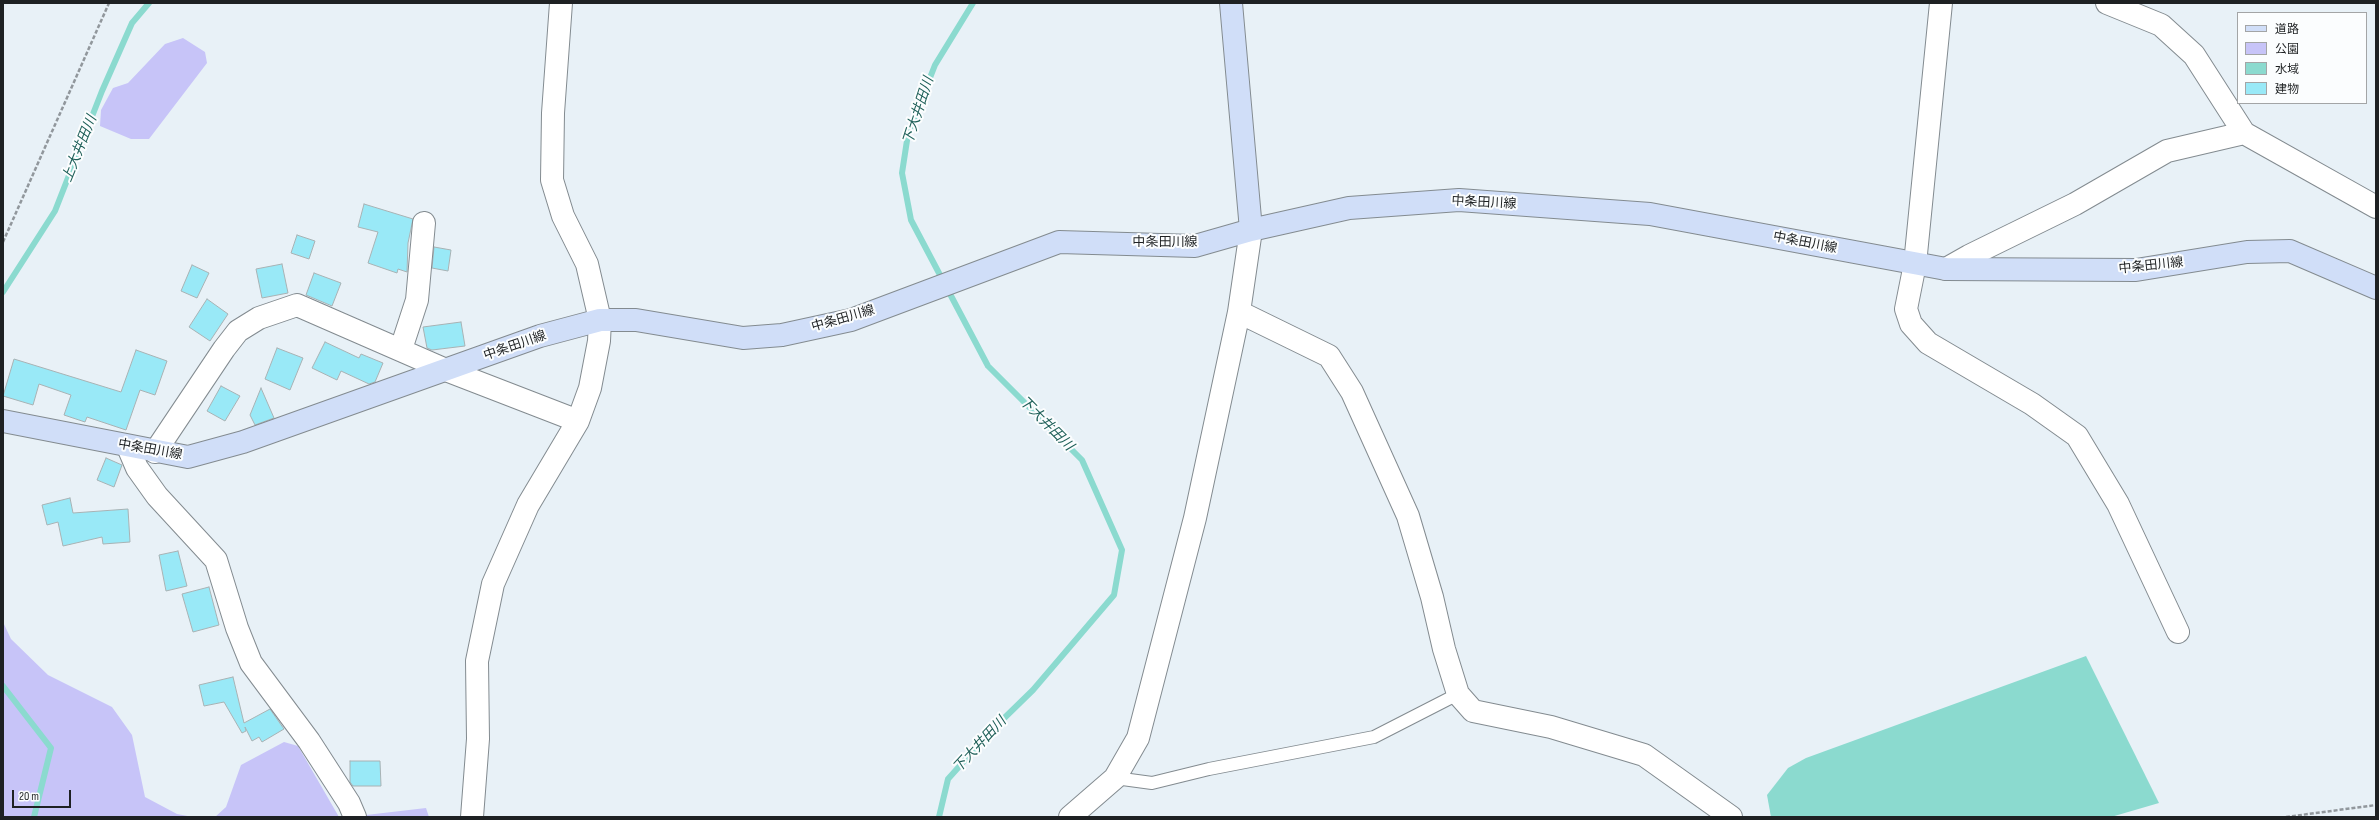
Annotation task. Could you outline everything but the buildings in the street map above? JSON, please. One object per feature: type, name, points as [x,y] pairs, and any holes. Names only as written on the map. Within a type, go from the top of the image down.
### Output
[{"type":"main road","points":[[1231,3],[1251,230]]},
{"type":"main road","name":"中条田川線","points":[[3,421],[128,447],[188,457],[236,444],[562,330],[600,320],[636,320],[743,338],[782,335],[851,320],[1059,242],[1195,246],[1251,230],[1350,208],[1459,200],[1650,214],[1946,269],[2136,270],[2247,252],[2290,251],[2376,288]]},
{"type":"street","points":[[472,817],[478,739],[477,661],[493,584],[528,505],[578,421],[590,388],[599,341],[600,320],[587,264],[564,216],[552,180],[554,113],[561,3]]},
{"type":"street","points":[[1941,3],[1915,264],[1906,309],[1911,324],[1928,343],[2032,404],[2077,436],[2118,504],[2178,632]]},
{"type":"street","points":[[2107,3],[2161,25],[2194,55],[2244,133],[2376,207]]},
{"type":"street","points":[[1946,269],[1968,256],[2075,204],[2167,151],[2244,133]]},
{"type":"street","points":[[401,349],[417,300],[424,223]]},
{"type":"street","points":[[1070,817],[1115,778],[1138,738],[1195,518],[1239,312],[1251,230]]},
{"type":"street","points":[[155,452],[224,348],[238,331],[259,318],[298,305],[446,370],[578,421]]},
{"type":"street","points":[[1239,312],[1329,356],[1352,392],[1408,516],[1432,597],[1444,649],[1458,694],[1473,711],[1550,727],[1644,755],[1731,817]]},
{"type":"street","points":[[128,447],[136,468],[157,496],[216,560],[237,628],[251,663],[309,741],[349,803],[355,817]]},
{"type":"lane","points":[[1115,778],[1152,783],[1209,769],[1374,737],[1458,694]]},
{"type":"path","points":[[3,242],[109,3]]},
{"type":"path","points":[[2286,817],[2376,805]]},
{"type":"green space","points":[[183,38],[205,52],[207,63],[149,139],[131,139],[100,126],[101,110],[113,88],[128,83],[165,44]]},
{"type":"green space","points":[[3,622],[11,639],[48,675],[112,707],[132,735],[145,797],[177,814],[193,817],[3,817]]},
{"type":"green space","points":[[284,742],[298,746],[339,817],[215,817],[226,807],[241,765]]},
{"type":"green space","points":[[426,808],[429,817],[349,817]]},
{"type":"water","points":[[2086,656],[2159,803],[2111,817],[1771,817],[1767,795],[1788,768],[1806,758]]},
{"type":"waterway","name":"上大井田川","points":[[3,292],[55,211],[102,91],[132,23],[149,3]]},
{"type":"waterway","name":"下大井田川","points":[[939,817],[948,779],[992,730],[1033,690],[1114,595],[1122,550],[1082,460],[988,366],[911,220],[902,173],[908,134],[935,65],[973,3]]},
{"type":"waterway","name":"上大井田川","points":[[3,686],[51,748],[34,817]]}]
